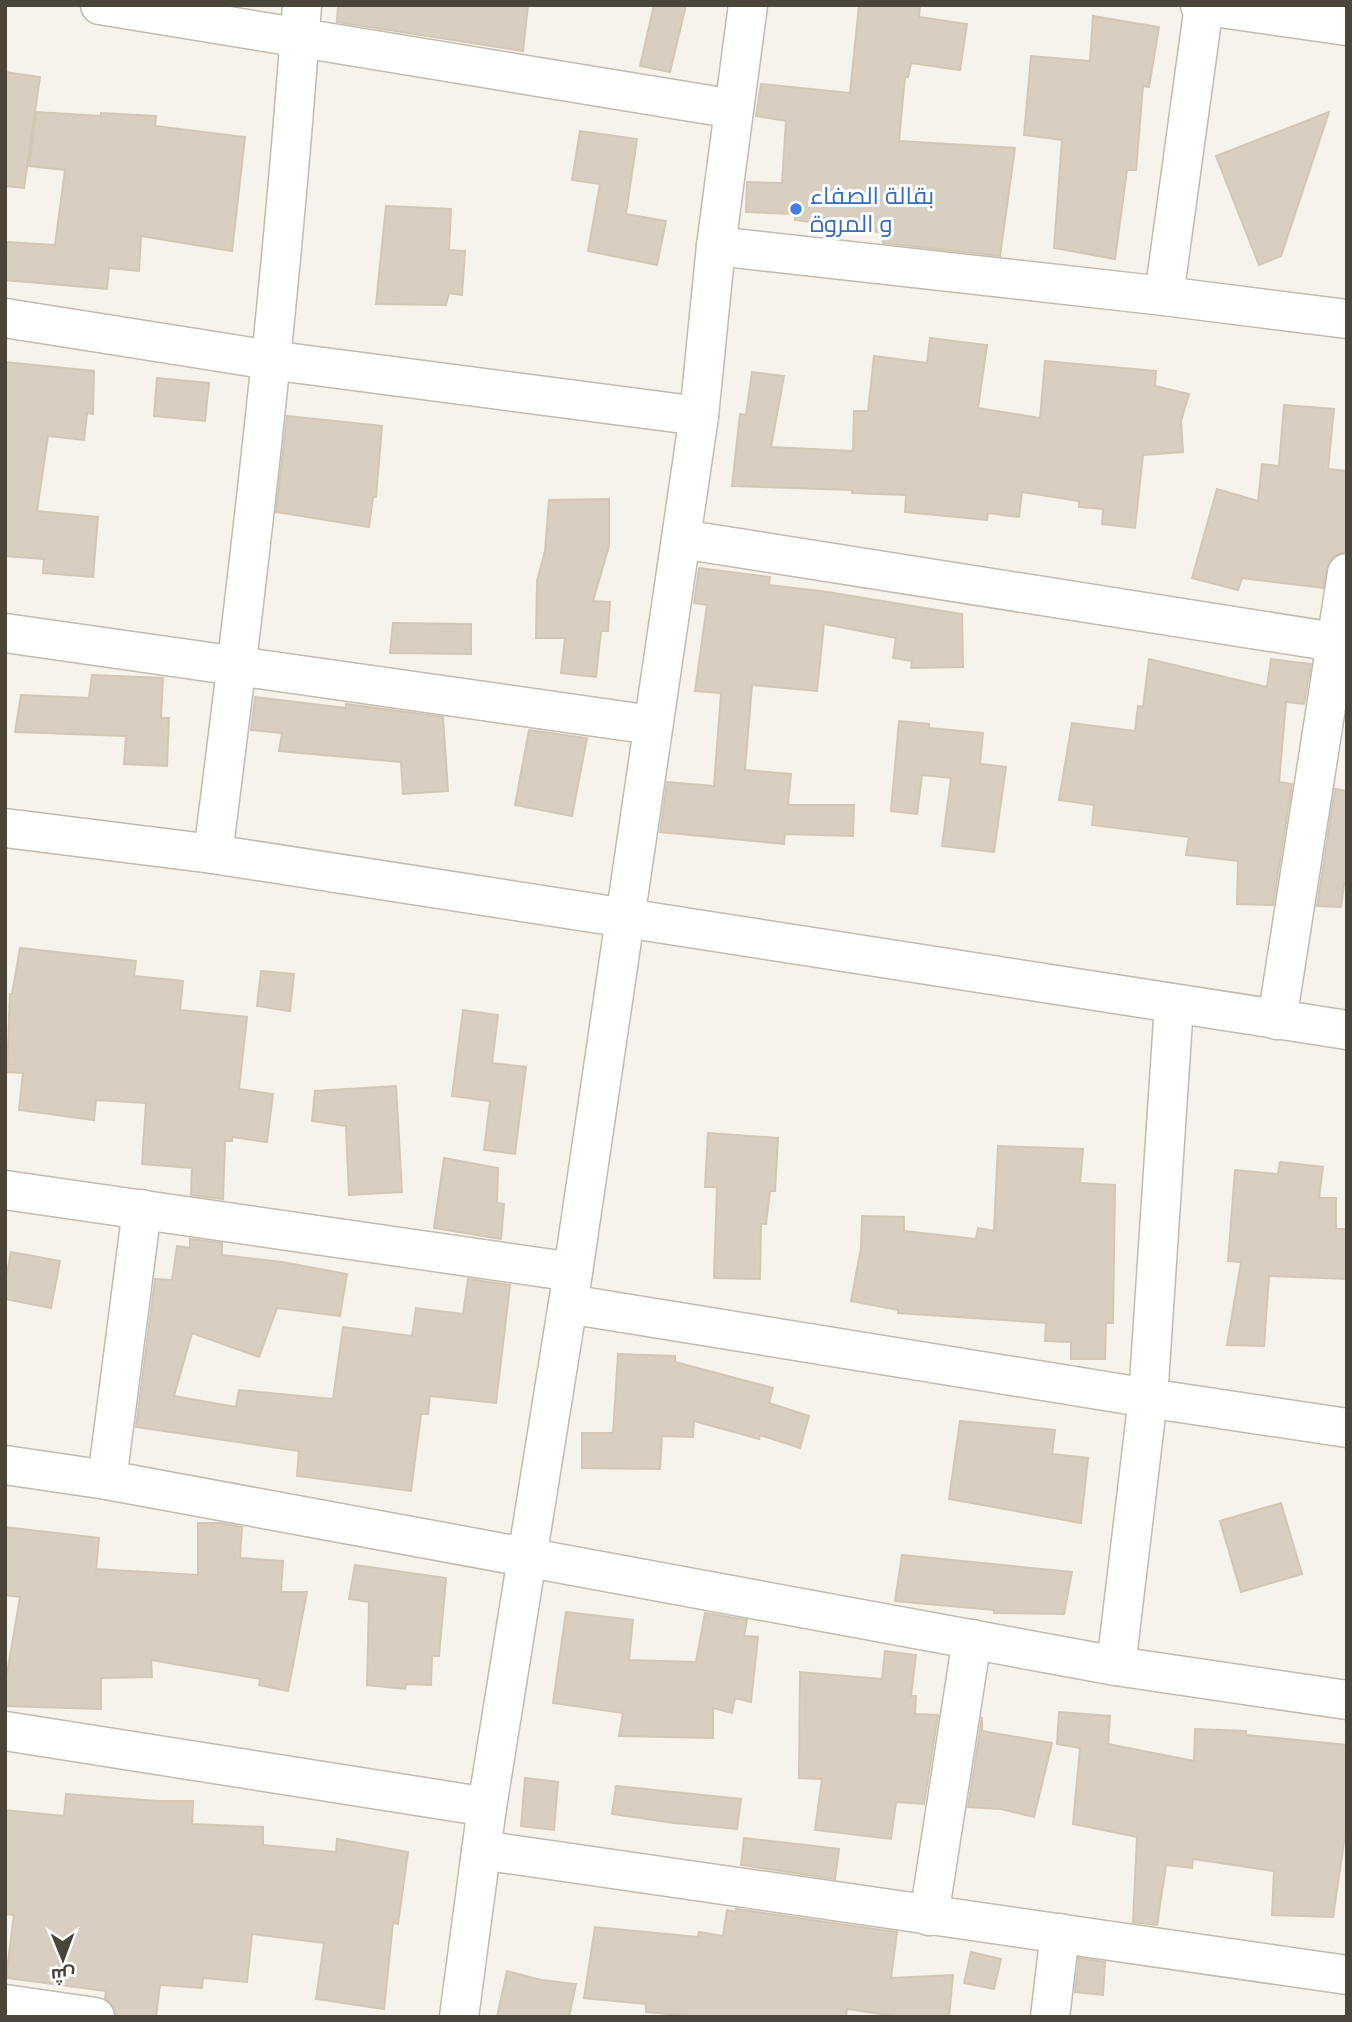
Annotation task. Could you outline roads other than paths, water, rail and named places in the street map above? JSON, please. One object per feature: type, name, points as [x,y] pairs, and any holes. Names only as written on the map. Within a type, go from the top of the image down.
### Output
[{"type":"street","points":[[101,5],[301,22],[734,109]]},
{"type":"street","points":[[458,2017],[487,1807],[571,1288],[699,416],[716,246],[748,5]]},
{"type":"street","points":[[1164,296],[1203,5],[1347,26]]},
{"type":"street","points":[[213,854],[270,360],[301,22]]},
{"type":"street","points":[[716,246],[1164,296],[1347,320]]},
{"type":"street","points":[[5,318],[270,360],[699,416]]},
{"type":"street","points":[[681,540],[1341,643]]},
{"type":"street","points":[[1277,1020],[1341,643],[1347,573]]},
{"type":"street","points":[[5,632],[652,725]]},
{"type":"street","points":[[5,828],[213,854],[1347,1030]]},
{"type":"street","points":[[1116,1666],[1148,1398],[1174,1005]]},
{"type":"street","points":[[5,1190],[142,1209],[1148,1398],[1347,1428]]},
{"type":"street","points":[[107,1480],[142,1209]]},
{"type":"street","points":[[5,1465],[107,1480],[1116,1666],[1347,1700]]},
{"type":"street","points":[[929,1916],[971,1639]]},
{"type":"street","points":[[5,1731],[487,1807]]},
{"type":"street","points":[[481,1850],[1347,1975]]},
{"type":"street","points":[[1050,2017],[1060,1933]]},
{"type":"street","points":[[17,2009],[95,2017]]},
{"type":"place","name":"بقالة الصفاء و المروة","points":[[796,209]]}]
